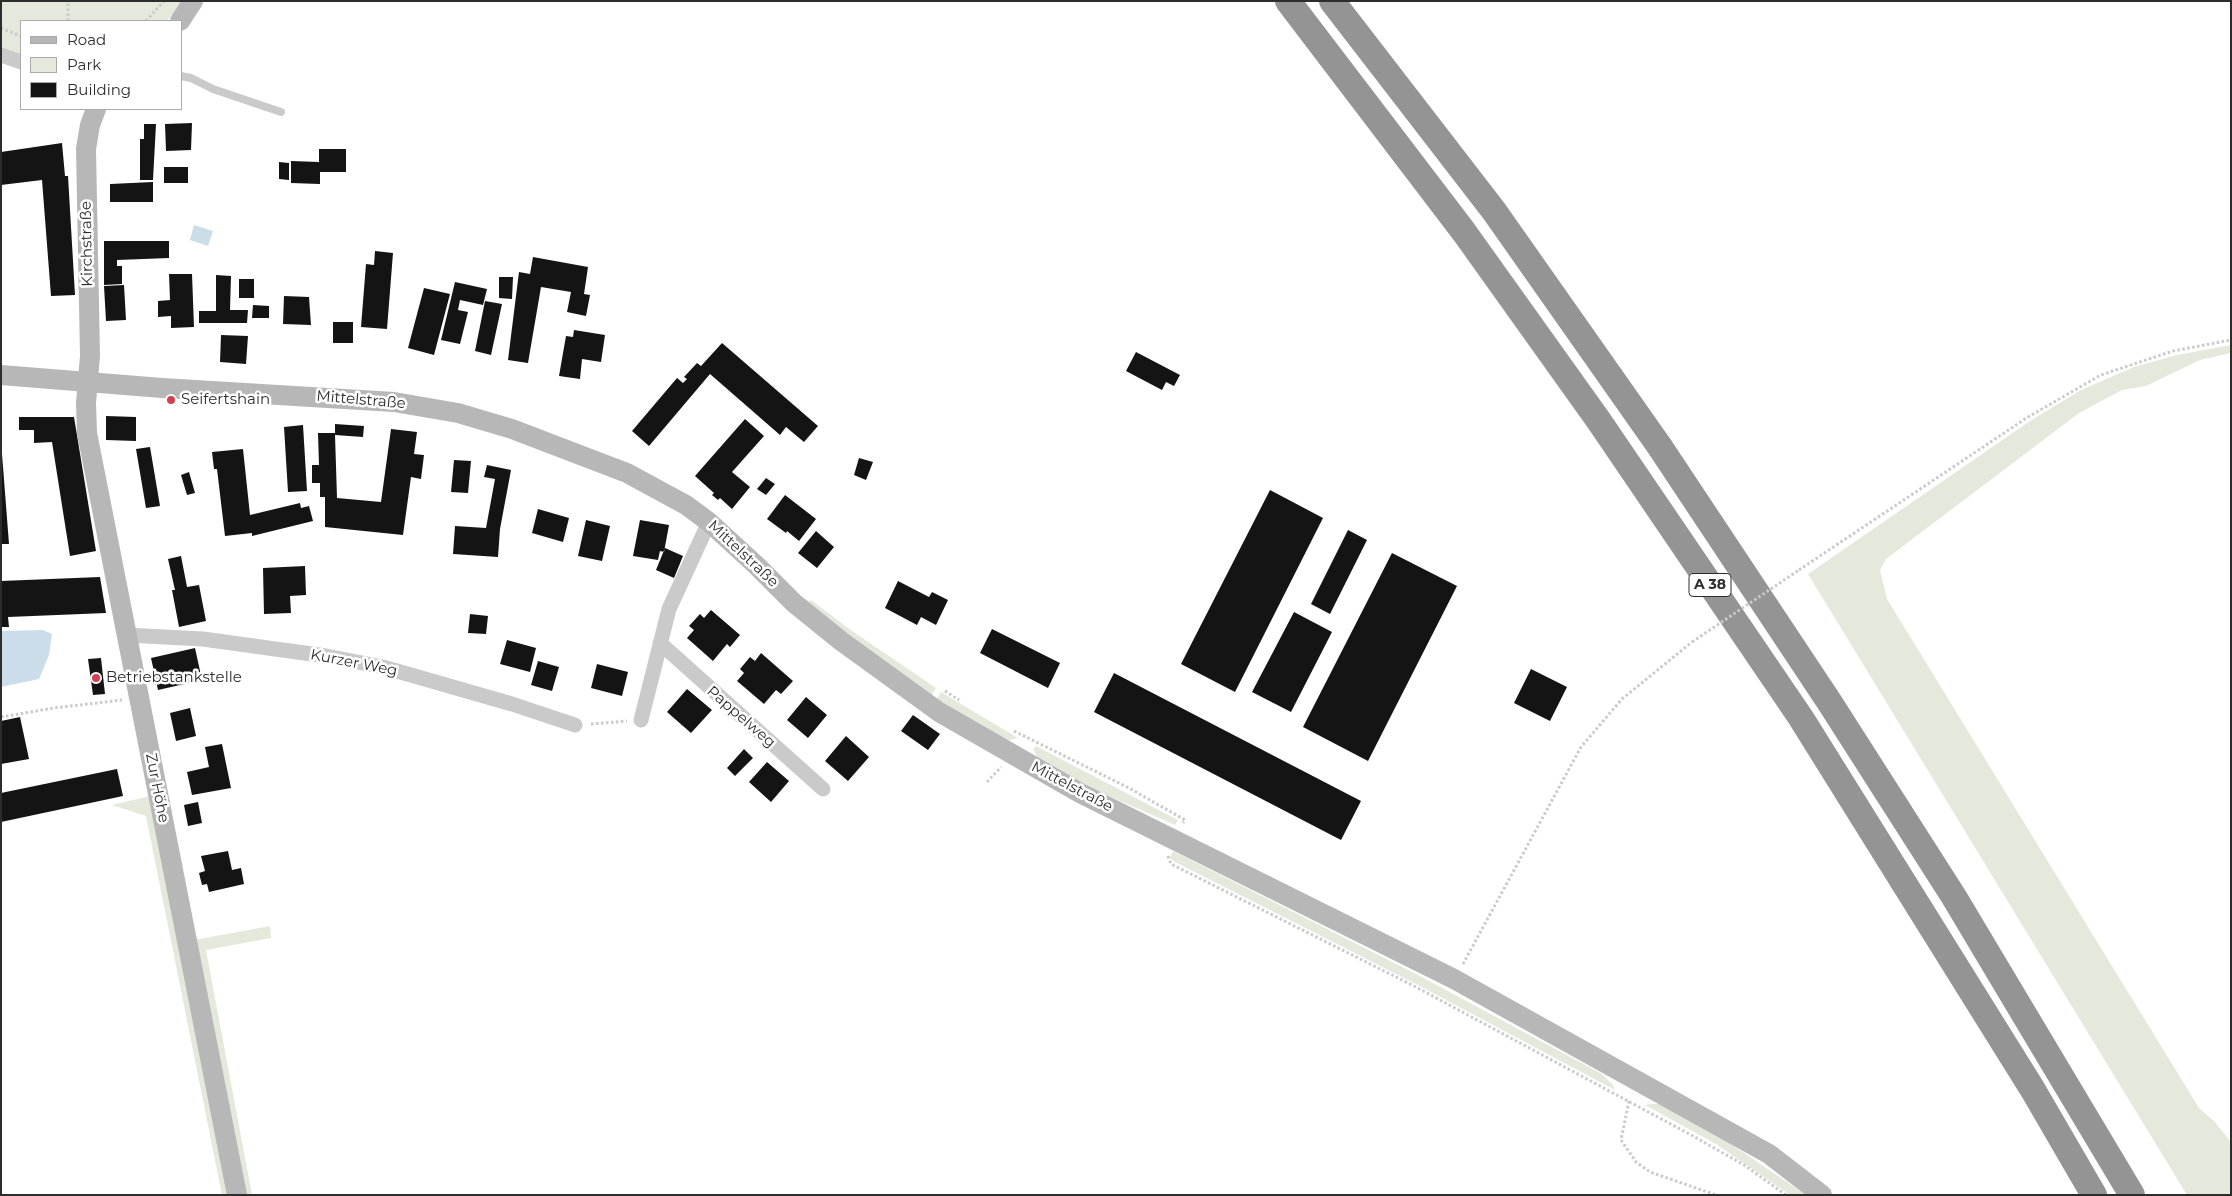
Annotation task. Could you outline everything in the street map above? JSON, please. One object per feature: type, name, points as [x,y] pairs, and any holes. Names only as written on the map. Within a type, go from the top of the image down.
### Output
[{"type":"highway","name":"A 38","points":[[1288,1],[1464,232],[1582,397],[1801,718],[2018,1066],[2094,1195]]},
{"type":"highway","name":"A 38","points":[[1332,1],[1494,211],[1660,447],[1830,703],[1954,897],[2132,1195]]},
{"type":"street","points":[[181,20],[193,1]]},
{"type":"street","points":[[1,55],[20,62]]},
{"type":"street","name":"Kirchstraße","points":[[87,381],[90,356],[86,150],[90,125],[96,110]]},
{"type":"street","name":"Mittelstraße","points":[[1,375],[171,389],[385,401],[458,413],[512,428],[627,473],[668,494],[709,522],[794,603],[841,641],[939,712],[1080,793],[1454,980],[1636,1082],[1715,1122],[1769,1154],[1822,1195]]},
{"type":"street","name":"Zur Höhe","points":[[87,381],[87,433],[237,1195]]},
{"type":"street","points":[[641,720],[669,609],[709,522]]},
{"type":"street","name":"Kurzer Weg","points":[[126,635],[203,639],[326,656],[383,667],[512,704],[575,725]]},
{"type":"street","name":"Pappelweg","points":[[660,643],[823,789]]},
{"type":"lane","points":[[182,76],[191,78],[213,90],[282,112]]},
{"type":"path","points":[[68,1],[68,20]]},
{"type":"path","points":[[147,20],[164,1]]},
{"type":"path","points":[[1,28],[20,36]]},
{"type":"path","points":[[1454,980],[1581,747],[1622,699],[1692,642],[2028,417],[2101,375],[2173,351],[2231,340]]},
{"type":"path","points":[[1,717],[54,708],[139,698]]},
{"type":"path","points":[[575,725],[641,720]]},
{"type":"path","points":[[1028,738],[1129,788],[1185,820],[1168,854],[1171,864],[1414,986],[1744,1165],[1786,1195]]},
{"type":"path","points":[[987,782],[1000,769]]},
{"type":"path","points":[[1636,1082],[1629,1102],[1621,1140],[1636,1162],[1650,1172],[1716,1195]]},
{"type":"green space","points":[[1,1],[182,1],[168,20],[20,20],[20,62],[1,55]]},
{"type":"green space","points":[[2231,345],[2231,353],[2200,360],[2146,386],[2122,390],[2079,413],[1886,559],[1880,570],[1887,599],[2199,1108],[2215,1122],[2231,1142],[2231,1195],[2187,1195],[1808,574],[2030,421],[2081,390],[2134,367],[2177,355]]},
{"type":"green space","points":[[811,600],[852,631],[936,688],[931,696],[850,639],[808,602]]},
{"type":"green space","points":[[941,692],[1018,738],[1005,741],[937,699]]},
{"type":"green space","points":[[1036,746],[1178,820],[1175,825],[1091,788],[1039,760],[1033,749]]},
{"type":"green space","points":[[150,796],[230,1195],[222,1195],[146,816],[112,805]]},
{"type":"green space","points":[[1173,851],[1418,975],[1602,1074],[1613,1085],[1615,1090],[1416,984],[1175,862],[1170,858]]},
{"type":"green space","points":[[270,926],[271,938],[206,950],[252,1195],[246,1195],[194,940]]},
{"type":"green space","points":[[1661,1104],[1722,1138],[1806,1195],[1790,1195],[1716,1144],[1645,1105]]},
{"type":"water","points":[[194,225],[213,231],[208,246],[190,240]]},
{"type":"water","points":[[43,630],[52,634],[49,655],[39,679],[1,687],[1,631]]},
{"type":"building","points":[[192,123],[191,150],[166,151],[165,124]]},
{"type":"building","points":[[144,124],[156,124],[153,180],[140,180],[140,139],[144,139]]},
{"type":"building","points":[[62,143],[65,176],[68,176],[75,295],[51,296],[42,180],[1,185],[1,152]]},
{"type":"building","points":[[319,149],[346,149],[346,172],[320,172],[320,184],[291,183],[291,161],[319,162]]},
{"type":"building","points":[[279,162],[289,163],[289,180],[279,179]]},
{"type":"building","points":[[164,167],[188,167],[188,183],[164,183]]},
{"type":"building","points":[[153,182],[153,202],[110,202],[110,184]]},
{"type":"building","points":[[104,241],[169,241],[169,258],[117,260],[117,266],[122,266],[122,284],[104,285]]},
{"type":"building","points":[[375,251],[393,253],[387,329],[361,327],[366,264],[374,265]]},
{"type":"building","points":[[533,257],[588,267],[584,294],[590,295],[586,316],[567,312],[571,292],[541,287],[528,363],[508,360],[519,272],[530,274]]},
{"type":"building","points":[[169,274],[192,274],[194,327],[171,328],[171,316],[158,317],[158,301],[170,300]]},
{"type":"building","points":[[216,275],[231,276],[230,310],[248,310],[247,323],[199,323],[199,311],[216,311]]},
{"type":"building","points":[[499,277],[513,277],[512,299],[499,298]]},
{"type":"building","points":[[239,279],[254,279],[254,298],[239,298]]},
{"type":"building","points":[[455,282],[487,289],[483,305],[460,300],[458,310],[468,312],[460,344],[441,340]]},
{"type":"building","points":[[124,285],[126,320],[106,321],[104,286]]},
{"type":"building","points":[[424,288],[450,294],[434,355],[408,348]]},
{"type":"building","points":[[284,296],[309,297],[311,325],[283,324]]},
{"type":"building","points":[[485,301],[502,304],[491,355],[475,351]]},
{"type":"building","points":[[253,305],[269,306],[269,318],[252,318]]},
{"type":"building","points":[[333,322],[353,322],[353,343],[333,343]]},
{"type":"building","points":[[574,330],[605,335],[601,362],[582,359],[580,379],[559,376],[566,336],[573,337]]},
{"type":"building","points":[[221,335],[248,336],[246,364],[220,362]]},
{"type":"building","points":[[722,343],[818,426],[804,442],[786,427],[780,435],[710,374],[649,446],[632,431],[677,378],[683,383],[687,379],[684,377],[697,363],[701,366]]},
{"type":"building","points":[[1136,352],[1180,375],[1174,386],[1166,382],[1162,390],[1126,371]]},
{"type":"building","points":[[106,416],[136,417],[136,441],[106,440]]},
{"type":"building","points":[[19,417],[74,417],[96,551],[70,556],[52,442],[34,443],[34,430],[19,430]]},
{"type":"building","points":[[745,419],[764,436],[732,472],[750,487],[732,509],[720,498],[718,500],[712,495],[714,493],[695,476]]},
{"type":"building","points":[[335,424],[364,426],[363,437],[335,435],[337,498],[381,502],[391,429],[417,432],[414,454],[424,455],[421,479],[411,477],[403,535],[325,527],[325,497],[320,497],[320,483],[312,483],[312,465],[319,465],[318,433],[335,433]]},
{"type":"building","points":[[303,425],[307,491],[288,492],[284,427]]},
{"type":"building","points":[[1,441],[9,544],[1,544]]},
{"type":"building","points":[[150,447],[160,506],[146,508],[136,449]]},
{"type":"building","points":[[243,449],[250,515],[300,503],[301,508],[309,506],[313,521],[252,536],[252,533],[225,536],[217,469],[214,469],[212,452]]},
{"type":"building","points":[[859,458],[873,462],[866,480],[854,475]]},
{"type":"building","points":[[454,460],[471,461],[468,493],[451,492]]},
{"type":"building","points":[[487,465],[511,470],[500,529],[498,557],[453,554],[455,526],[486,528],[495,479],[484,477]]},
{"type":"building","points":[[189,472],[195,493],[187,495],[181,475]]},
{"type":"building","points":[[766,478],[775,484],[766,495],[757,489]]},
{"type":"building","points":[[1270,490],[1323,518],[1235,692],[1181,664]]},
{"type":"building","points":[[785,495],[816,519],[799,541],[767,519]]},
{"type":"building","points":[[538,509],[569,518],[563,542],[532,533]]},
{"type":"building","points":[[586,520],[610,526],[602,561],[578,556]]},
{"type":"building","points":[[640,520],[669,525],[664,552],[660,551],[658,560],[633,556]]},
{"type":"building","points":[[1348,530],[1367,540],[1330,614],[1311,604]]},
{"type":"building","points":[[816,531],[834,547],[817,568],[798,553]]},
{"type":"building","points":[[665,548],[683,556],[674,578],[656,570]]},
{"type":"building","points":[[1392,553],[1457,586],[1368,761],[1303,727]]},
{"type":"building","points":[[181,556],[187,587],[199,585],[206,621],[179,627],[172,590],[175,590],[168,559]]},
{"type":"building","points":[[305,566],[306,595],[290,596],[291,613],[264,614],[263,568]]},
{"type":"building","points":[[100,577],[106,613],[8,617],[9,627],[1,627],[1,581]]},
{"type":"building","points":[[898,581],[929,597],[932,592],[948,600],[936,625],[921,617],[917,625],[885,608]]},
{"type":"building","points":[[711,610],[740,635],[730,647],[727,644],[713,661],[687,638],[694,630],[689,626],[700,614],[704,618]]},
{"type":"building","points":[[1294,612],[1332,632],[1291,712],[1252,692]]},
{"type":"building","points":[[470,614],[488,616],[486,634],[468,633]]},
{"type":"building","points":[[992,629],[1060,663],[1048,688],[980,653]]},
{"type":"building","points":[[507,640],[536,648],[530,672],[500,664]]},
{"type":"building","points":[[195,648],[202,680],[158,690],[151,658]]},
{"type":"building","points":[[761,653],[793,681],[781,694],[776,690],[764,704],[737,681],[744,673],[740,669],[750,657],[755,661]]},
{"type":"building","points":[[101,658],[105,694],[93,695],[88,659]]},
{"type":"building","points":[[538,661],[559,667],[552,691],[531,685]]},
{"type":"building","points":[[597,664],[628,672],[622,696],[591,688]]},
{"type":"building","points":[[1531,669],[1567,687],[1550,721],[1514,703]]},
{"type":"building","points":[[1114,673],[1361,801],[1341,840],[1094,712]]},
{"type":"building","points":[[687,689],[712,710],[691,733],[667,712]]},
{"type":"building","points":[[806,697],[827,715],[808,738],[787,720]]},
{"type":"building","points":[[190,708],[196,736],[176,741],[170,713]]},
{"type":"building","points":[[913,715],[940,734],[928,750],[901,731]]},
{"type":"building","points":[[20,717],[29,759],[1,764],[1,721]]},
{"type":"building","points":[[846,736],[869,757],[848,781],[825,761]]},
{"type":"building","points":[[222,744],[231,788],[192,795],[187,772],[209,767],[205,747]]},
{"type":"building","points":[[744,749],[753,758],[735,776],[727,768]]},
{"type":"building","points":[[767,762],[789,781],[771,802],[749,782]]},
{"type":"building","points":[[117,769],[123,796],[1,822],[1,793]]},
{"type":"building","points":[[198,802],[202,823],[188,826],[184,805]]},
{"type":"building","points":[[228,851],[232,870],[241,868],[244,884],[209,892],[207,884],[202,885],[199,873],[205,871],[201,856]]},
{"type":"place","name":"Seifertshain","points":[[171,400]]},
{"type":"place","name":"Betriebstankstelle","points":[[96,678]]}]
